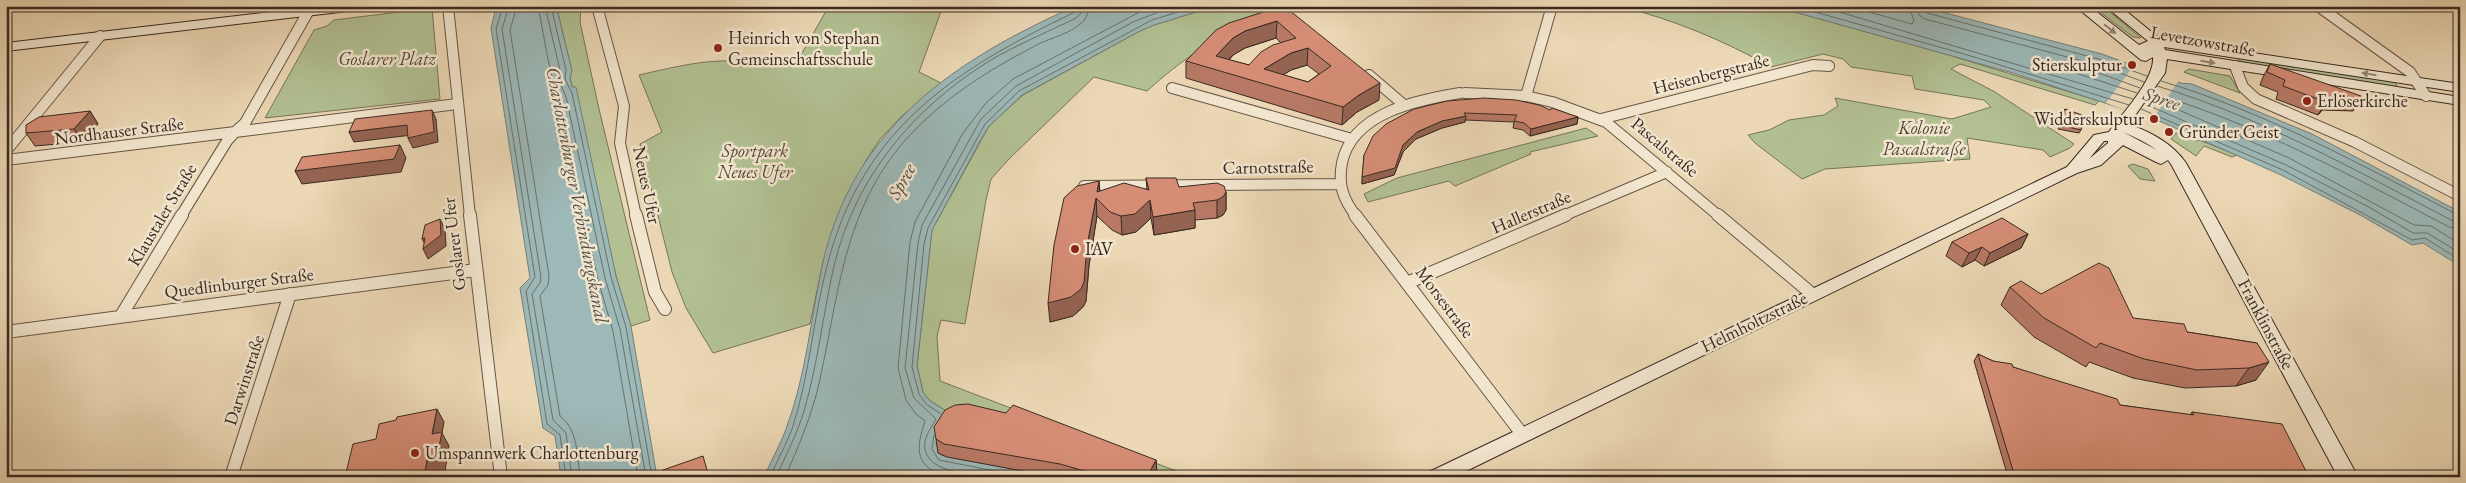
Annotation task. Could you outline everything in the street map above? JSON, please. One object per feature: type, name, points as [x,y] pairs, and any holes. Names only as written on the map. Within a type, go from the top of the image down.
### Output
[{"type":"main road","points":[[6,47],[357,6]]},
{"type":"main road","points":[[2082,6],[2138,50],[2158,59]]},
{"type":"main road","points":[[2111,6],[2158,59]]},
{"type":"main road","name":"Levetzowstraße","points":[[2138,50],[2158,59],[2235,66],[2460,101]]},
{"type":"main road","points":[[2229,53],[2235,66]]},
{"type":"main road","name":"Levetzowstraße","points":[[2158,59],[2229,53],[2460,88]]},
{"type":"main road","name":"Helmholtzstraße","points":[[1436,477],[1812,294],[2072,170],[2096,162],[2112,150],[2116,144],[2117,131],[2131,112],[2158,59]]},
{"type":"main road","name":"Franklinstraße","points":[[2117,131],[2151,140],[2180,164],[2182,172],[2348,477]]},
{"type":"street","name":"Goslarer Ufer","points":[[448,6],[457,104],[501,477]]},
{"type":"street","name":"Neues Ufer","points":[[597,6],[624,106],[620,143],[643,250],[654,292],[665,309]]},
{"type":"street","points":[[1526,96],[1552,6]]},
{"type":"street","points":[[2318,6],[2410,72],[2426,96]]},
{"type":"street","points":[[235,132],[245,123],[308,12]]},
{"type":"street","points":[[6,152],[100,36]]},
{"type":"street","name":"Heisenbergstraße","points":[[1601,119],[1813,65],[1829,66]]},
{"type":"street","points":[[2235,66],[2243,87],[2256,99],[2355,142],[2459,195]]},
{"type":"street","points":[[1364,72],[1404,104]]},
{"type":"street","points":[[1172,88],[1352,139]]},
{"type":"street","name":"Pascalstraße","points":[[1340,188],[1340,165],[1352,139],[1373,120],[1404,104],[1431,97],[1462,93],[1526,96],[1552,102],[1601,119],[1812,294]]},
{"type":"street","points":[[235,132],[457,104]]},
{"type":"street","name":"Nordhauser Straße","points":[[6,160],[235,132]]},
{"type":"street","name":"Klaustaler Straße","points":[[121,316],[235,132]]},
{"type":"street","name":"Hallerstraße","points":[[1408,283],[1667,172]]},
{"type":"street","name":"Carnotstraße","points":[[1077,186],[1340,188]]},
{"type":"street","name":"Morsestraße","points":[[1340,188],[1344,200],[1522,434]]},
{"type":"street","name":"Quedlinburger Straße","points":[[6,332],[476,270]]},
{"type":"street","name":"Darwinstraße","points":[[231,477],[290,294]]},
{"type":"green space","points":[[555,6],[581,6],[580,22],[599,109],[650,320],[631,326],[616,276],[570,77],[572,71]]},
{"type":"green space","name":"Sportpark Neues Ufer","points":[[829,6],[943,6],[919,72],[941,83],[902,116],[880,139],[865,162],[823,262],[810,324],[713,353],[686,308],[672,272],[640,144],[662,132],[639,75],[679,66],[710,62],[779,63],[798,60]]},
{"type":"green space","points":[[1216,6],[1295,6],[1253,21],[1216,40],[1181,63],[1147,91],[1094,77],[1009,159],[991,179],[965,324],[941,320],[937,336],[940,381],[1192,477],[1165,477],[1081,444],[949,413],[929,400],[923,392],[917,366],[932,230],[989,126],[1023,95],[1138,32],[1154,25]]},
{"type":"green space","name":"Kolonie Pascalstraße","points":[[1619,6],[1773,6],[1939,52],[2099,101],[2095,105],[1960,64],[1951,69],[1995,92],[2074,144],[2070,148],[2050,157],[2043,150],[1967,138],[1970,159],[1825,169],[1802,179],[1755,143],[1748,135],[1769,130],[1789,120],[1824,115],[1838,106],[1835,98],[1952,119],[1991,107],[1984,100],[1915,89],[1912,76],[1851,67],[1843,59],[1823,54],[1771,67],[1697,31]]},
{"type":"green space","points":[[2092,6],[2103,6],[2141,38],[2133,37]]},
{"type":"green space","name":"Goslarer Platz","points":[[432,8],[440,99],[265,118],[314,30],[327,26],[334,20]]},
{"type":"green space","points":[[2238,58],[2394,81],[2399,89],[2240,63]]},
{"type":"green space","points":[[2189,69],[2230,76],[2240,93],[2184,72]]},
{"type":"green space","points":[[1586,128],[1598,136],[1530,152],[1531,154],[1455,186],[1449,181],[1368,202],[1364,194],[1397,178]]},
{"type":"green space","points":[[2176,133],[2237,155],[2232,157],[2204,146],[2196,156],[2171,139]]},
{"type":"green space","points":[[2133,164],[2148,169],[2155,181],[2140,179],[2128,166]]},
{"type":"water","name":"Charlottenburger Verbindungskanal","points":[[499,6],[555,6],[557,9],[572,71],[570,78],[572,87],[576,87],[616,276],[631,326],[657,477],[561,477],[555,436],[543,428],[520,288],[530,278],[491,28],[495,12]]},
{"type":"water","name":"Spree","points":[[1076,6],[1216,6],[1154,25],[1138,32],[1022,95],[989,126],[932,230],[917,366],[923,392],[929,400],[949,413],[936,444],[941,455],[1055,477],[764,477],[786,429],[799,388],[823,262],[838,214],[859,172],[885,136],[916,103],[951,75],[990,49]]},
{"type":"water","name":"Spree","points":[[1773,6],[1919,6],[2102,54],[2181,83],[2192,84],[2312,134],[2460,212],[2460,266],[2423,243],[2412,245],[2362,216],[2281,175],[2157,120],[2013,73]]},
{"type":"pier","points":[[2134,65],[2179,80],[2152,120],[2106,103]]},
{"type":"building","points":[[1282,6],[1380,83],[1343,107],[1186,61],[1216,30],[1229,23]],"holes":[[[1277,21],[1296,38],[1273,45],[1261,52],[1249,65],[1216,56],[1233,38],[1245,31]],[[1308,48],[1331,66],[1308,82],[1264,69],[1291,53]]]},
{"type":"building","points":[[2270,64],[2361,96],[2361,99],[2330,98],[2326,102],[2283,86],[2285,80],[2267,72]]},
{"type":"building","points":[[1484,98],[1516,100],[1539,105],[1550,110],[1552,108],[1578,117],[1531,129],[1524,123],[1514,121],[1517,115],[1464,113],[1466,116],[1442,121],[1417,132],[1403,145],[1395,168],[1362,177],[1364,155],[1373,136],[1386,124],[1414,109],[1447,101]]},
{"type":"building","points":[[2065,109],[2085,116],[2081,130],[2059,125]]},
{"type":"building","points":[[432,110],[434,132],[408,138],[407,125],[349,132],[355,119]]},
{"type":"building","points":[[90,111],[74,129],[26,133],[26,125],[39,117]]},
{"type":"building","points":[[400,145],[394,159],[295,171],[302,157]]},
{"type":"building","points":[[1146,178],[1176,178],[1179,187],[1217,183],[1224,186],[1226,192],[1223,197],[1217,200],[1193,203],[1195,210],[1153,217],[1150,200],[1135,214],[1121,216],[1110,212],[1096,198],[1087,246],[1084,282],[1081,289],[1071,297],[1048,303],[1054,245],[1064,198],[1077,186],[1099,181],[1097,192],[1124,183],[1149,190]]},
{"type":"building","points":[[2002,218],[2028,234],[1990,253],[1982,247],[1969,253],[1952,242]]},
{"type":"building","points":[[440,219],[441,235],[423,249],[425,238],[422,239],[425,225]]},
{"type":"building","points":[[2099,263],[2109,268],[2133,318],[2184,324],[2187,332],[2257,343],[2269,362],[2249,368],[2197,370],[2144,359],[2100,343],[2096,348],[2044,318],[2010,287],[2021,281],[2041,294]]},
{"type":"building","points":[[1978,354],[1993,361],[2012,364],[2013,367],[2117,399],[2120,405],[2282,424],[2309,477],[2015,477]]},
{"type":"building","points":[[968,404],[1006,413],[1013,405],[1156,460],[1147,477],[1105,477],[1060,464],[944,444],[936,439],[934,427],[945,410],[955,405]]},
{"type":"building","name":"Umspannwerk Charlottenburg","points":[[437,409],[432,434],[442,432],[437,457],[427,460],[424,477],[345,477],[353,444],[376,439],[379,424],[396,420],[397,417]]},
{"type":"building","points":[[703,456],[709,477],[665,477],[663,470]]},
{"type":"place","name":"Heinrich von Stephan Gemeinschaftsschule","points":[[718,48]]},
{"type":"place","name":"Stierskulptur","points":[[2132,65]]},
{"type":"place","name":"Erlöserkirche","points":[[2307,101]]},
{"type":"place","name":"Widderskulptur","points":[[2154,119]]},
{"type":"place","name":"Gründer Geist","points":[[2169,132]]},
{"type":"place","name":"IAV","points":[[1075,249]]},
{"type":"place","name":"Umspannwerk Charlottenburg","points":[[415,453]]}]
